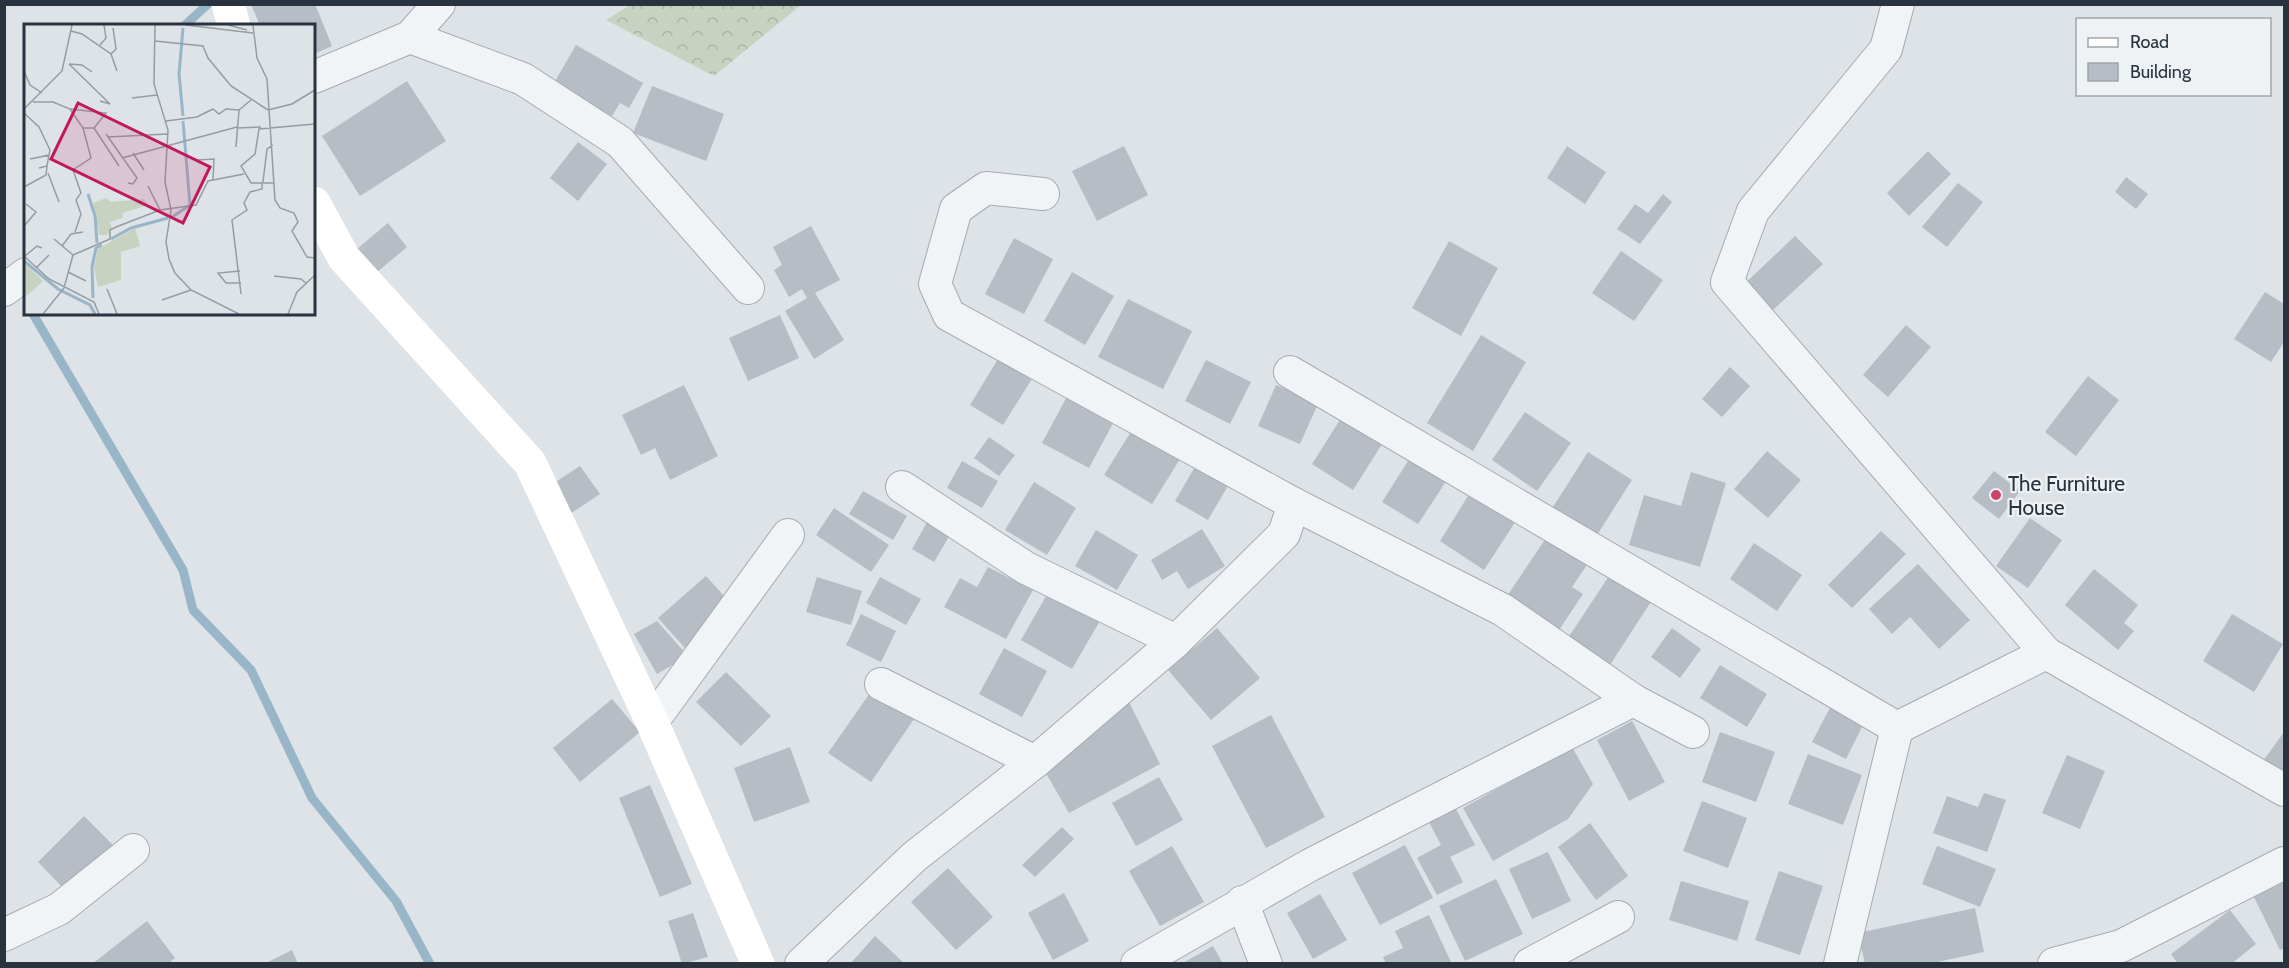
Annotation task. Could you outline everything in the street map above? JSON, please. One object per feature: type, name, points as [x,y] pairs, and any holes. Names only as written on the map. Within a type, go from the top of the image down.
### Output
[{"type":"street","points":[[228,4],[233,24]]},
{"type":"street","points":[[315,76],[410,37],[439,4]]},
{"type":"street","points":[[1898,4],[1886,50],[1753,211],[1728,282],[2046,653],[2284,790]]},
{"type":"street","points":[[410,37],[522,79],[620,142],[748,288]]},
{"type":"street","points":[[1043,194],[986,188],[956,209],[935,284],[949,315],[1294,504],[1503,610],[1634,700],[1693,732]]},
{"type":"street","points":[[315,205],[344,258],[530,463],[652,722],[758,963]]},
{"type":"street","points":[[1290,372],[1897,728]]},
{"type":"street","points":[[902,487],[1026,568],[1176,641]]},
{"type":"street","points":[[801,963],[914,857],[1035,762],[1176,641],[1284,534],[1294,504]]},
{"type":"street","points":[[652,722],[788,535]]},
{"type":"street","points":[[1840,963],[1897,728],[2046,653]]},
{"type":"street","points":[[881,684],[1035,762]]},
{"type":"street","points":[[1137,963],[1310,865],[1634,700]]},
{"type":"street","points":[[4,935],[59,909],[133,850]]},
{"type":"street","points":[[2054,963],[2121,946],[2284,863]]},
{"type":"street","points":[[1242,902],[1266,963]]},
{"type":"street","points":[[1530,963],[1618,916]]},
{"type":"green space","points":[[630,5],[801,5],[714,76],[606,20]]},
{"type":"building","points":[[251,4],[315,4],[332,46],[315,54],[315,24],[259,24]]},
{"type":"building","points":[[576,45],[643,83],[629,108],[620,103],[612,116],[554,83]]},
{"type":"building","points":[[407,81],[446,141],[360,196],[322,136]]},
{"type":"building","points":[[652,86],[724,114],[706,161],[633,133]]},
{"type":"building","points":[[578,142],[607,164],[578,201],[550,178]]},
{"type":"building","points":[[1124,146],[1148,195],[1097,221],[1072,171]]},
{"type":"building","points":[[1567,146],[1606,172],[1585,204],[1547,178]]},
{"type":"building","points":[[1928,151],[1951,174],[1909,216],[1887,193]]},
{"type":"building","points":[[2126,177],[2148,194],[2136,209],[2115,192]]},
{"type":"building","points":[[1958,183],[1983,202],[1947,247],[1922,227]]},
{"type":"building","points":[[1663,194],[1672,202],[1640,244],[1617,229],[1635,204],[1648,213]]},
{"type":"building","points":[[388,223],[407,247],[370,278],[351,254]]},
{"type":"building","points":[[811,226],[840,280],[815,293],[844,340],[814,359],[785,311],[807,298],[802,289],[789,297],[774,270],[782,265],[773,247]]},
{"type":"building","points":[[1795,236],[1823,264],[1763,319],[1737,291]]},
{"type":"building","points":[[1014,238],[1053,259],[1024,314],[985,294]]},
{"type":"building","points":[[1449,241],[1498,268],[1461,336],[1412,308]]},
{"type":"building","points":[[1621,251],[1663,280],[1634,321],[1592,293]]},
{"type":"building","points":[[1072,272],[1114,296],[1085,345],[1044,321]]},
{"type":"building","points":[[2265,292],[2284,304],[2284,342],[2271,362],[2234,339]]},
{"type":"building","points":[[1128,299],[1192,331],[1163,389],[1098,357]]},
{"type":"building","points":[[780,315],[799,358],[748,381],[729,338]]},
{"type":"building","points":[[1906,325],[1931,347],[1888,397],[1863,375]]},
{"type":"building","points":[[1481,335],[1526,362],[1473,451],[1427,423]]},
{"type":"building","points":[[1001,354],[1035,374],[1003,425],[970,405]]},
{"type":"building","points":[[1206,360],[1251,382],[1230,424],[1185,401]]},
{"type":"building","points":[[1730,367],[1750,386],[1722,417],[1702,399]]},
{"type":"building","points":[[2088,376],[2119,400],[2076,456],[2045,432]]},
{"type":"building","points":[[684,385],[718,456],[670,480],[655,448],[641,455],[622,415]]},
{"type":"building","points":[[1276,385],[1318,404],[1300,444],[1258,426]]},
{"type":"building","points":[[1071,389],[1118,414],[1089,468],[1042,443]]},
{"type":"building","points":[[1525,412],[1571,443],[1537,491],[1492,460]]},
{"type":"building","points":[[1343,415],[1384,441],[1353,490],[1312,464]]},
{"type":"building","points":[[1137,422],[1185,451],[1152,504],[1104,475]]},
{"type":"building","points":[[989,437],[1015,455],[999,476],[974,458]]},
{"type":"building","points":[[1415,450],[1451,474],[1418,524],[1382,502]]},
{"type":"building","points":[[1767,451],[1801,480],[1768,518],[1734,489]]},
{"type":"building","points":[[1588,452],[1632,480],[1597,535],[1553,507]]},
{"type":"building","points":[[962,461],[998,481],[982,508],[947,488]]},
{"type":"building","points":[[1196,465],[1229,484],[1208,520],[1175,501]]},
{"type":"building","points":[[580,466],[600,494],[570,514],[551,485]]},
{"type":"building","name":"The Furniture House","points":[[1994,471],[2020,491],[1999,519],[1972,498]]},
{"type":"building","points":[[1691,472],[1726,483],[1700,567],[1629,545],[1644,495],[1681,506]]},
{"type":"building","points":[[1034,482],[1076,508],[1047,555],[1005,530]]},
{"type":"building","points":[[1473,488],[1519,516],[1484,570],[1440,541]]},
{"type":"building","points":[[863,491],[907,516],[893,540],[849,514]]},
{"type":"building","points":[[834,508],[889,545],[871,572],[816,535]]},
{"type":"building","points":[[931,515],[954,528],[934,562],[912,549]]},
{"type":"building","points":[[2030,518],[2062,540],[2028,588],[1996,566]]},
{"type":"building","points":[[1202,529],[1225,566],[1188,589],[1177,571],[1162,580],[1151,560]]},
{"type":"building","points":[[1552,529],[1593,556],[1572,587],[1583,594],[1559,630],[1507,596]]},
{"type":"building","points":[[1096,530],[1138,555],[1117,590],[1075,566]]},
{"type":"building","points":[[1881,531],[1906,554],[1852,608],[1828,585]]},
{"type":"building","points":[[1754,543],[1802,575],[1777,611],[1730,579]]},
{"type":"building","points":[[1918,564],[1970,620],[1939,649],[1910,617],[1892,634],[1869,609]]},
{"type":"building","points":[[988,567],[1033,590],[1006,639],[944,607],[960,578],[977,587]]},
{"type":"building","points":[[2094,569],[2138,605],[2124,623],[2134,631],[2118,650],[2065,605]]},
{"type":"building","points":[[1611,573],[1652,600],[1610,665],[1568,638]]},
{"type":"building","points":[[706,576],[733,606],[685,648],[658,618]]},
{"type":"building","points":[[817,577],[862,591],[851,625],[806,612]]},
{"type":"building","points":[[880,577],[921,599],[906,625],[866,603]]},
{"type":"building","points":[[1050,589],[1101,619],[1072,669],[1021,640]]},
{"type":"building","points":[[861,614],[896,631],[881,662],[846,645]]},
{"type":"building","points":[[2232,614],[2283,644],[2254,692],[2203,661]]},
{"type":"building","points":[[657,621],[688,656],[657,674],[634,634]]},
{"type":"building","points":[[1217,628],[1260,678],[1211,720],[1168,670]]},
{"type":"building","points":[[1672,628],[1701,649],[1680,678],[1651,657]]},
{"type":"building","points":[[1004,648],[1047,671],[1022,717],[979,694]]},
{"type":"building","points":[[1720,665],[1767,694],[1747,727],[1700,698]]},
{"type":"building","points":[[726,672],[771,716],[741,746],[696,702]]},
{"type":"building","points":[[872,690],[914,719],[871,782],[828,753]]},
{"type":"building","points":[[612,699],[640,732],[580,782],[553,748]]},
{"type":"building","points":[[1128,700],[1160,764],[1069,813],[1043,768]]},
{"type":"building","points":[[1834,700],[1867,717],[1846,759],[1812,742]]},
{"type":"building","points":[[1271,715],[1325,817],[1266,848],[1212,746]]},
{"type":"building","points":[[1632,721],[1665,782],[1629,801],[1597,740]]},
{"type":"building","points":[[1720,732],[1775,752],[1756,802],[1702,782]]},
{"type":"building","points":[[2284,732],[2284,777],[2263,761]]},
{"type":"building","points":[[790,747],[810,802],[754,822],[734,768]]},
{"type":"building","points":[[1572,747],[1593,784],[1568,819],[1493,861],[1463,808]]},
{"type":"building","points":[[1808,754],[1862,775],[1843,825],[1788,804]]},
{"type":"building","points":[[2067,755],[2105,771],[2080,829],[2042,813]]},
{"type":"building","points":[[1159,777],[1183,820],[1136,846],[1112,803]]},
{"type":"building","points":[[650,785],[692,884],[660,897],[619,798]]},
{"type":"building","points":[[1984,793],[2006,800],[1987,852],[1933,833],[1947,796],[1978,807]]},
{"type":"building","points":[[1702,801],[1747,818],[1728,868],[1683,851]]},
{"type":"building","points":[[1456,809],[1475,845],[1450,857],[1463,882],[1437,895],[1417,858],[1441,845],[1429,822]]},
{"type":"building","points":[[84,816],[115,847],[69,894],[38,862]]},
{"type":"building","points":[[1590,823],[1628,876],[1596,900],[1558,847]]},
{"type":"building","points":[[1062,827],[1074,839],[1035,877],[1022,865]]},
{"type":"building","points":[[1405,845],[1433,898],[1380,925],[1352,873]]},
{"type":"building","points":[[1172,846],[1204,902],[1160,926],[1129,871]]},
{"type":"building","points":[[1937,846],[1996,869],[1980,907],[1922,884]]},
{"type":"building","points":[[1548,852],[1571,901],[1532,919],[1509,869]]},
{"type":"building","points":[[948,868],[993,917],[956,950],[911,902]]},
{"type":"building","points":[[1779,871],[1823,886],[1800,955],[1755,940]]},
{"type":"building","points":[[1496,879],[1523,934],[1465,961],[1439,906]]},
{"type":"building","points":[[2284,880],[2284,948],[2280,950],[2253,895]]},
{"type":"building","points":[[1681,881],[1749,901],[1737,941],[1669,920]]},
{"type":"building","points":[[1064,893],[1089,941],[1053,960],[1028,913]]},
{"type":"building","points":[[1320,894],[1347,940],[1313,959],[1287,913]]},
{"type":"building","points":[[1975,908],[1984,952],[1928,964],[1865,964],[1858,933]]},
{"type":"building","points":[[2230,910],[2256,944],[2231,964],[2178,964],[2171,954]]},
{"type":"building","points":[[693,913],[708,957],[682,964],[668,921]]},
{"type":"building","points":[[1429,915],[1452,964],[1386,964],[1383,957],[1403,948],[1395,931]]},
{"type":"building","points":[[147,921],[175,958],[168,964],[92,964]]},
{"type":"building","points":[[875,936],[905,964],[850,964]]},
{"type":"building","points":[[1213,946],[1223,964],[1181,964]]},
{"type":"building","points":[[292,950],[298,964],[264,964]]},
{"type":"waterway","points":[[186,24],[208,4]]},
{"type":"waterway","points":[[34,315],[183,570],[193,610],[251,670],[312,798],[396,901],[430,964]]},
{"type":"place","name":"The Furniture House","points":[[1996,495]]}]
